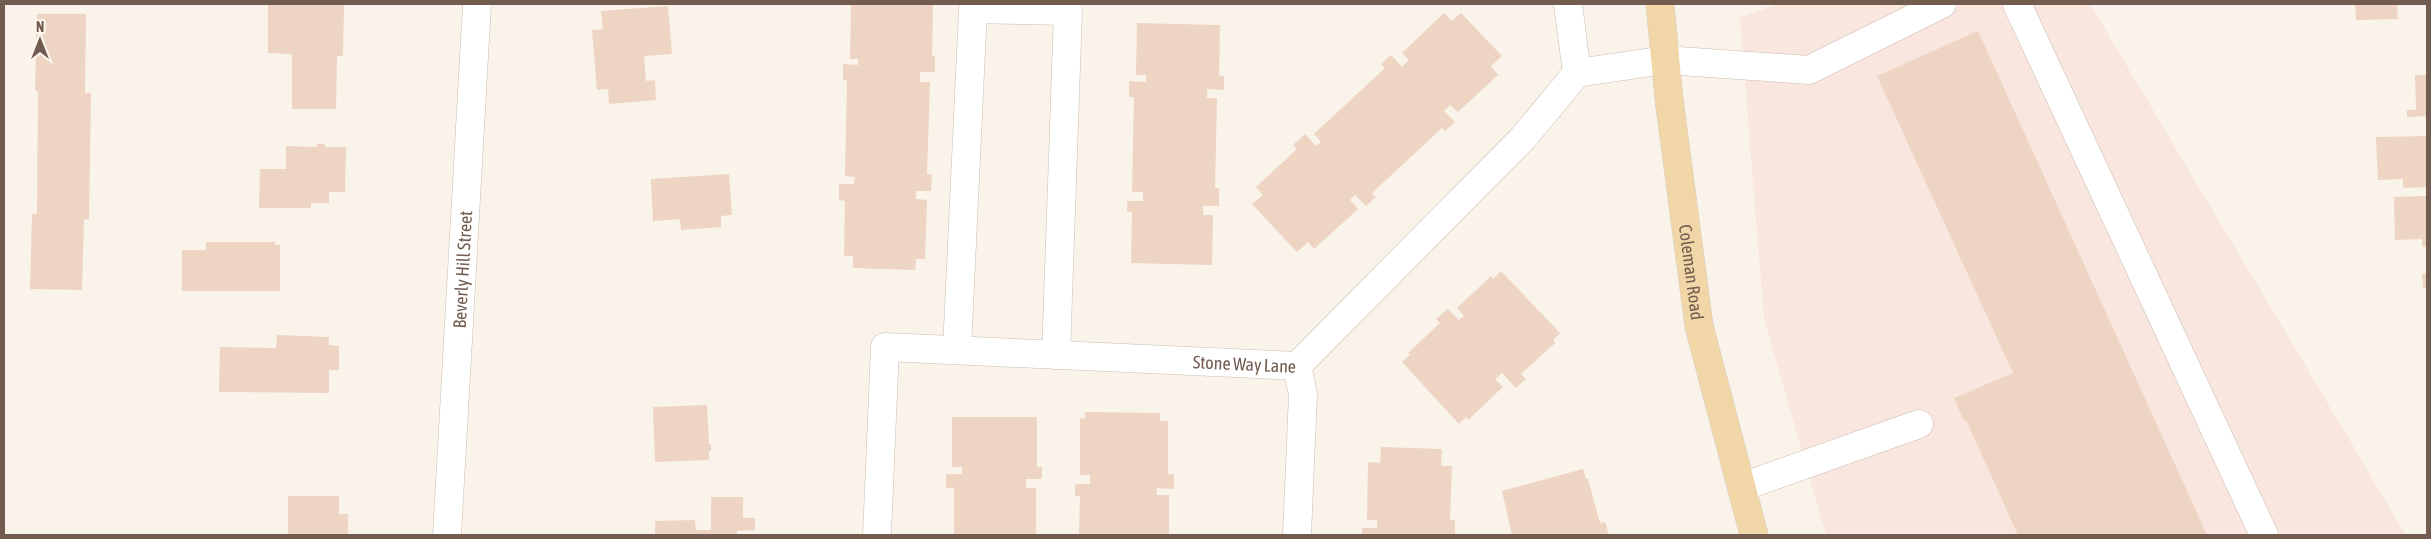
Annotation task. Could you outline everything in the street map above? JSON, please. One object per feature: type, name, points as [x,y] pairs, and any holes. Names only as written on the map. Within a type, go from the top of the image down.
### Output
[{"type":"main road","name":"Coleman Road","points":[[1660,4],[1665,60],[1699,326],[1754,535]]},
{"type":"street","name":"Beverly Hill Street","points":[[447,535],[477,4]]},
{"type":"street","points":[[1568,4],[1577,73],[1665,60],[1809,70],[1942,4]]},
{"type":"street","points":[[2017,4],[2264,535]]},
{"type":"street","points":[[956,350],[973,9],[1068,11],[1056,355]]},
{"type":"street","name":"Stone Way Lane","points":[[877,535],[885,347],[1297,366],[1523,138],[1577,73]]},
{"type":"street","points":[[1297,366],[1303,394],[1297,535]]},
{"type":"street","points":[[1742,487],[1919,424]]},
{"type":"shaded area","points":[[1777,4],[2090,4],[2406,535],[1826,535],[1764,319],[1740,18]]},
{"type":"building","points":[[268,4],[344,5],[343,56],[337,56],[336,109],[292,109],[292,54],[268,53]]},
{"type":"building","points":[[851,4],[933,4],[932,56],[935,56],[935,72],[920,72],[920,82],[930,82],[927,174],[932,174],[931,191],[916,191],[916,199],[927,200],[925,259],[916,259],[915,270],[853,268],[853,256],[844,256],[845,201],[839,200],[839,184],[854,184],[855,177],[845,176],[847,80],[843,80],[843,64],[858,65],[858,59],[850,59]]},
{"type":"building","points":[[2355,4],[2397,4],[2398,19],[2356,20]]},
{"type":"building","points":[[668,6],[672,54],[644,56],[646,81],[655,80],[656,100],[609,104],[608,89],[597,90],[592,30],[603,29],[601,11]]},
{"type":"building","points":[[1444,13],[1452,21],[1461,13],[1502,56],[1491,66],[1498,75],[1458,112],[1450,105],[1444,111],[1455,122],[1445,131],[1442,128],[1372,193],[1376,197],[1366,206],[1355,195],[1350,200],[1358,209],[1314,249],[1308,242],[1297,252],[1252,204],[1263,195],[1256,187],[1297,149],[1293,145],[1305,134],[1316,146],[1321,142],[1314,134],[1385,68],[1381,64],[1391,55],[1402,67],[1409,60],[1402,53]]},
{"type":"building","points":[[37,14],[86,14],[85,93],[91,93],[89,220],[84,219],[82,290],[30,289],[32,214],[37,214],[38,91],[35,91]]},
{"type":"building","points":[[1137,23],[1220,25],[1219,76],[1224,76],[1224,90],[1207,89],[1207,98],[1217,98],[1215,188],[1219,188],[1219,206],[1203,206],[1203,215],[1213,215],[1212,265],[1131,263],[1132,212],[1127,212],[1127,201],[1143,201],[1143,192],[1132,192],[1134,97],[1129,97],[1129,81],[1146,82],[1146,75],[1136,75]]},
{"type":"building","points":[[1978,31],[2207,535],[2018,535],[1966,420],[1964,421],[1954,398],[2013,373],[1877,76]]},
{"type":"building","points":[[2415,75],[2427,75],[2427,116],[2407,117],[2407,110],[2416,110]]},
{"type":"building","points":[[2427,136],[2427,187],[2403,188],[2403,179],[2378,180],[2376,137]]},
{"type":"building","points":[[317,144],[325,144],[325,147],[346,147],[345,192],[329,192],[329,203],[311,203],[311,208],[259,208],[260,169],[286,169],[286,146],[317,147]]},
{"type":"building","points":[[729,174],[732,215],[721,216],[721,227],[681,230],[680,219],[653,221],[651,179]]},
{"type":"building","points":[[2427,196],[2427,247],[2422,247],[2422,239],[2395,240],[2394,197]]},
{"type":"building","points":[[206,242],[275,242],[275,245],[280,245],[280,291],[182,291],[182,250],[206,250]]},
{"type":"building","points":[[1501,271],[1560,333],[1553,340],[1555,343],[1521,374],[1526,379],[1516,388],[1502,373],[1495,379],[1503,387],[1468,420],[1466,417],[1459,424],[1402,362],[1410,355],[1408,353],[1440,323],[1436,319],[1448,309],[1459,320],[1464,316],[1457,308],[1491,276],[1493,279]]},
{"type":"building","points":[[2427,273],[2427,287],[2423,288],[2422,274]]},
{"type":"building","points":[[277,335],[329,337],[329,345],[339,346],[339,370],[329,370],[329,393],[219,392],[220,347],[276,348]]},
{"type":"building","points":[[707,405],[709,444],[711,444],[709,460],[655,462],[653,407]]},
{"type":"building","points":[[1085,412],[1160,413],[1160,421],[1168,421],[1168,474],[1174,474],[1174,489],[1157,488],[1157,495],[1169,495],[1169,535],[1079,535],[1080,496],[1075,496],[1075,484],[1090,484],[1090,475],[1080,475],[1080,418],[1085,419]]},
{"type":"building","points":[[952,417],[1037,417],[1037,467],[1042,467],[1042,479],[1026,479],[1026,488],[1036,488],[1036,535],[954,535],[954,488],[946,488],[946,474],[962,474],[962,467],[952,467]]},
{"type":"building","points":[[1381,447],[1442,449],[1441,466],[1452,466],[1450,520],[1455,520],[1455,535],[1362,535],[1362,528],[1377,528],[1377,520],[1367,520],[1368,462],[1380,463]]},
{"type":"building","points":[[1583,469],[1586,479],[1588,479],[1600,523],[1605,522],[1609,535],[1512,535],[1502,491]]},
{"type":"building","points":[[288,496],[339,496],[339,514],[348,514],[348,535],[288,535]]},
{"type":"building","points":[[711,497],[743,497],[743,518],[755,518],[755,530],[737,531],[737,535],[655,535],[655,521],[695,520],[696,530],[711,530]]}]
